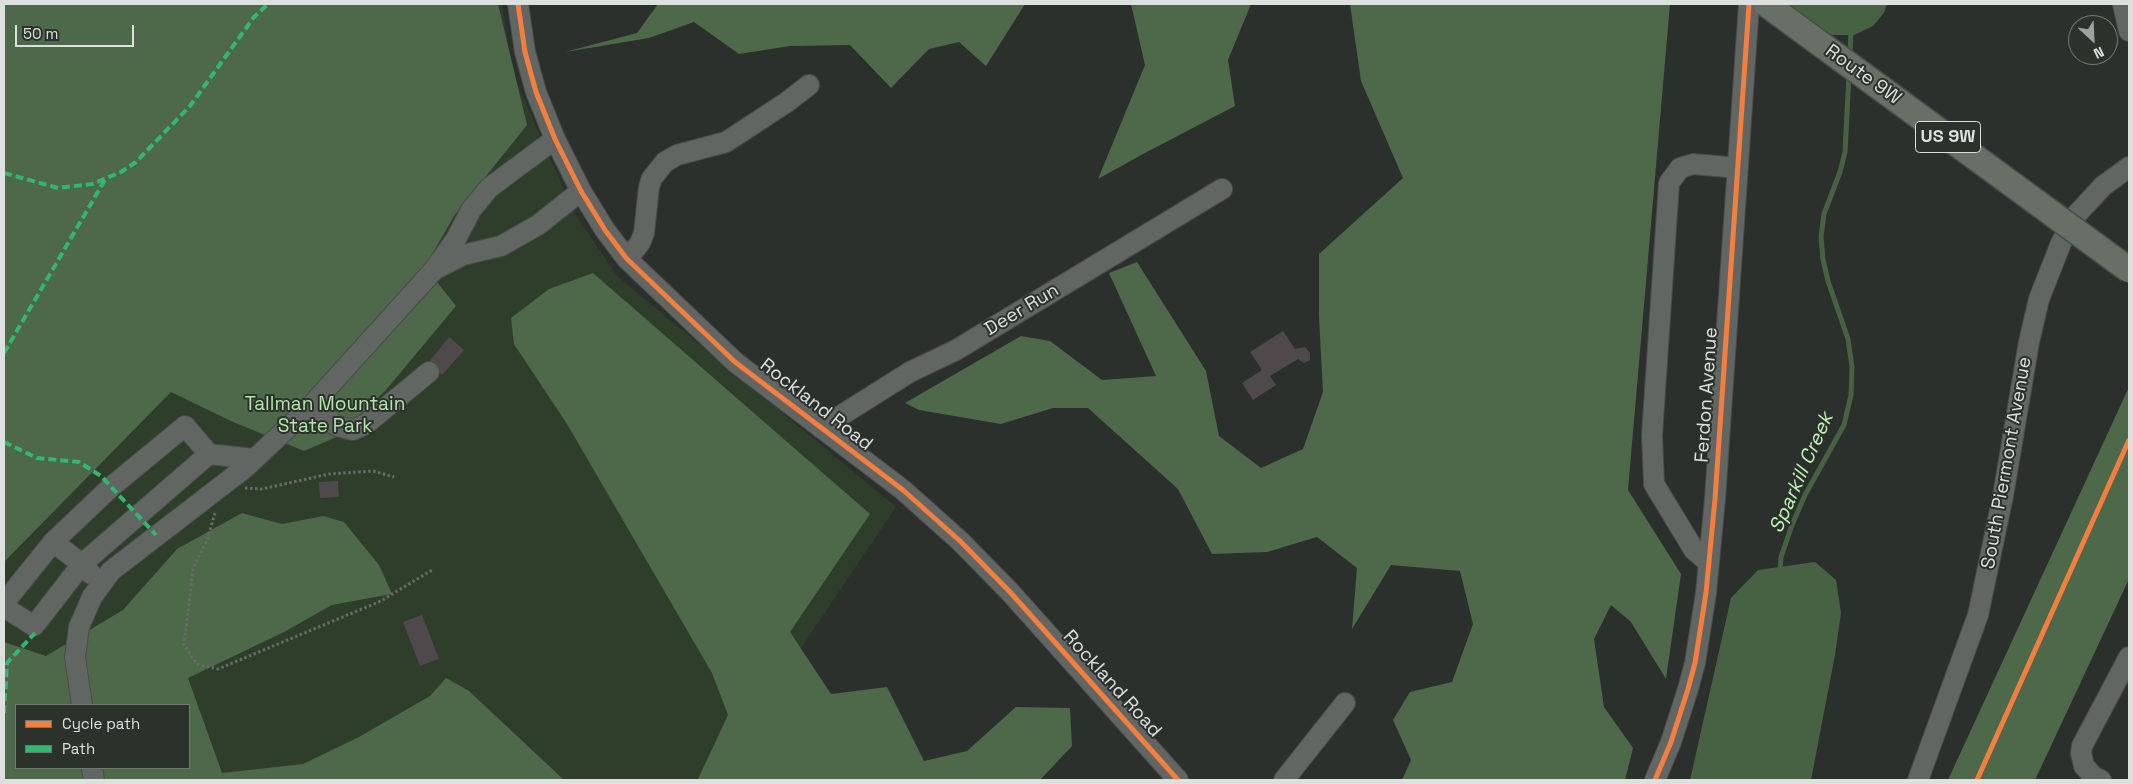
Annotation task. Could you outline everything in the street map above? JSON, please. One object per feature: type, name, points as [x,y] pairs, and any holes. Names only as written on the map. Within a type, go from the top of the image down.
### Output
[{"type":"main road","name":"Route 9W","points":[[1766,4],[2129,270]]},
{"type":"street","name":"Rockland Road","points":[[518,4],[525,52],[536,92],[555,139],[581,191],[605,230],[628,259],[736,362],[902,490],[960,541],[1010,592],[1178,780]]},
{"type":"street","name":"Ferdon Avenue","points":[[1655,780],[1677,725],[1693,672],[1709,563],[1749,4]]},
{"type":"street","points":[[2123,4],[2129,31]]},
{"type":"street","points":[[628,259],[640,243],[644,233],[648,186],[665,162],[677,155],[726,142],[787,102],[809,85]]},
{"type":"street","points":[[82,704],[75,657],[78,634],[92,597],[111,570],[254,459],[312,406],[434,270],[456,239],[470,210],[489,188],[555,139]]},
{"type":"street","points":[[1709,563],[1694,550],[1654,484],[1652,434],[1670,183],[1680,168],[1693,164],[1738,168]]},
{"type":"street","name":"South Piermont Avenue","points":[[1918,780],[1978,615],[2002,503],[2029,342],[2039,299],[2061,243],[2077,214],[2098,190],[2129,167]]},
{"type":"street","name":"Deer Run","points":[[821,428],[910,372],[956,350],[1222,189]]},
{"type":"street","points":[[434,270],[463,255],[501,246],[538,225],[581,191]]},
{"type":"street","points":[[312,406],[337,426],[353,430],[366,424],[429,372]]},
{"type":"street","points":[[209,454],[137,514],[82,564],[34,626],[4,605],[53,542],[111,486],[185,426],[209,454],[254,459]]},
{"type":"street","points":[[53,542],[82,564],[101,584]]},
{"type":"street","points":[[2101,780],[2094,777],[2084,766],[2081,753],[2082,746],[2129,657]]},
{"type":"street","points":[[1284,780],[1345,703]]},
{"type":"path","points":[[233,476],[246,489],[262,489],[330,474],[373,471],[394,477]]},
{"type":"path","points":[[210,494],[218,506],[207,540],[193,569],[184,645],[197,664],[218,669],[381,601],[432,570]]},
{"type":"green space","name":"Tallman Mountain State Park","points":[[4,4],[502,4],[512,72],[574,212],[617,276],[896,507],[712,780],[4,780]]},
{"type":"green space","points":[[4,4],[498,4],[527,125],[454,216],[425,267],[456,306],[386,390],[339,436],[304,451],[233,422],[171,392],[4,562]]},
{"type":"green space","points":[[658,4],[1025,4],[986,66],[959,42],[929,49],[891,88],[850,45],[790,46],[739,54],[694,22],[649,38],[565,52],[637,33]]},
{"type":"green space","points":[[1131,4],[1251,4],[1228,60],[1235,106],[1098,179],[1145,65]]},
{"type":"green space","points":[[1350,4],[1670,4],[1628,490],[1681,574],[1666,679],[1631,622],[1611,605],[1594,639],[1604,707],[1633,748],[1625,780],[1402,780],[1411,760],[1393,720],[1410,692],[1452,682],[1473,624],[1460,571],[1391,565],[1352,629],[1357,568],[1317,537],[1267,552],[1212,554],[1178,489],[1088,408],[1053,408],[1001,424],[919,410],[905,403],[1021,336],[1050,341],[1102,380],[1156,376],[1109,273],[1137,262],[1206,371],[1219,436],[1261,468],[1303,449],[1323,392],[1319,317],[1319,254],[1403,178],[1361,81]]},
{"type":"green space","points":[[593,273],[870,514],[790,632],[831,694],[887,687],[924,761],[967,751],[1016,707],[1070,708],[1072,746],[1040,780],[695,780],[698,779],[728,715],[712,673],[567,424],[514,344],[511,318],[549,289]]},
{"type":"green space","points":[[2129,387],[2129,579],[2035,780],[1948,780]]},
{"type":"green space","points":[[242,513],[282,524],[323,516],[344,522],[379,565],[392,594],[332,605],[284,632],[188,678],[222,773],[303,764],[359,737],[430,696],[446,678],[469,691],[564,780],[4,780],[4,642],[46,656],[123,610],[177,549]]},
{"type":"shaded area","points":[[1790,4],[1887,4],[1884,13],[1873,26],[1854,35],[1833,35],[1811,29],[1792,12]]},
{"type":"shaded area","points":[[1815,562],[1836,580],[1841,613],[1835,655],[1811,780],[1690,780],[1731,598],[1758,570]]},
{"type":"building","points":[[1283,331],[1295,349],[1305,347],[1310,353],[1310,360],[1304,363],[1298,359],[1270,376],[1276,385],[1253,400],[1242,383],[1262,370],[1250,352]]},
{"type":"building","points":[[449,337],[464,350],[442,375],[428,363]]},
{"type":"building","points":[[338,481],[339,497],[320,498],[319,482]]},
{"type":"building","points":[[422,615],[439,659],[420,666],[403,622]]},
{"type":"waterway","name":"Sparkill Creek","points":[[1850,56],[1851,29]]},
{"type":"waterway","name":"Sparkill Creek","points":[[1780,572],[1781,557],[1792,525],[1805,495],[1844,425],[1851,395],[1852,367],[1848,339],[1828,281],[1821,237],[1824,214],[1840,172],[1845,152],[1849,74]]},
{"type":"marked path","points":[[4,173],[58,188],[92,184],[121,172],[136,162],[190,106],[254,17],[268,4]]},
{"type":"marked path","points":[[4,353],[106,178]]},
{"type":"marked path","points":[[4,442],[37,458],[79,462],[101,476],[156,535]]},
{"type":"marked path","points":[[4,713],[7,663],[35,633]]},
{"type":"cycle path","points":[[518,4],[525,52],[536,92],[555,139],[581,191],[605,230],[627,259],[735,362],[903,490],[960,541],[1010,592],[1178,780]]},
{"type":"cycle path","points":[[1655,780],[1671,742],[1688,689],[1695,663],[1706,593],[1715,499],[1749,4]]},
{"type":"cycle path","points":[[1977,780],[2129,440]]}]
